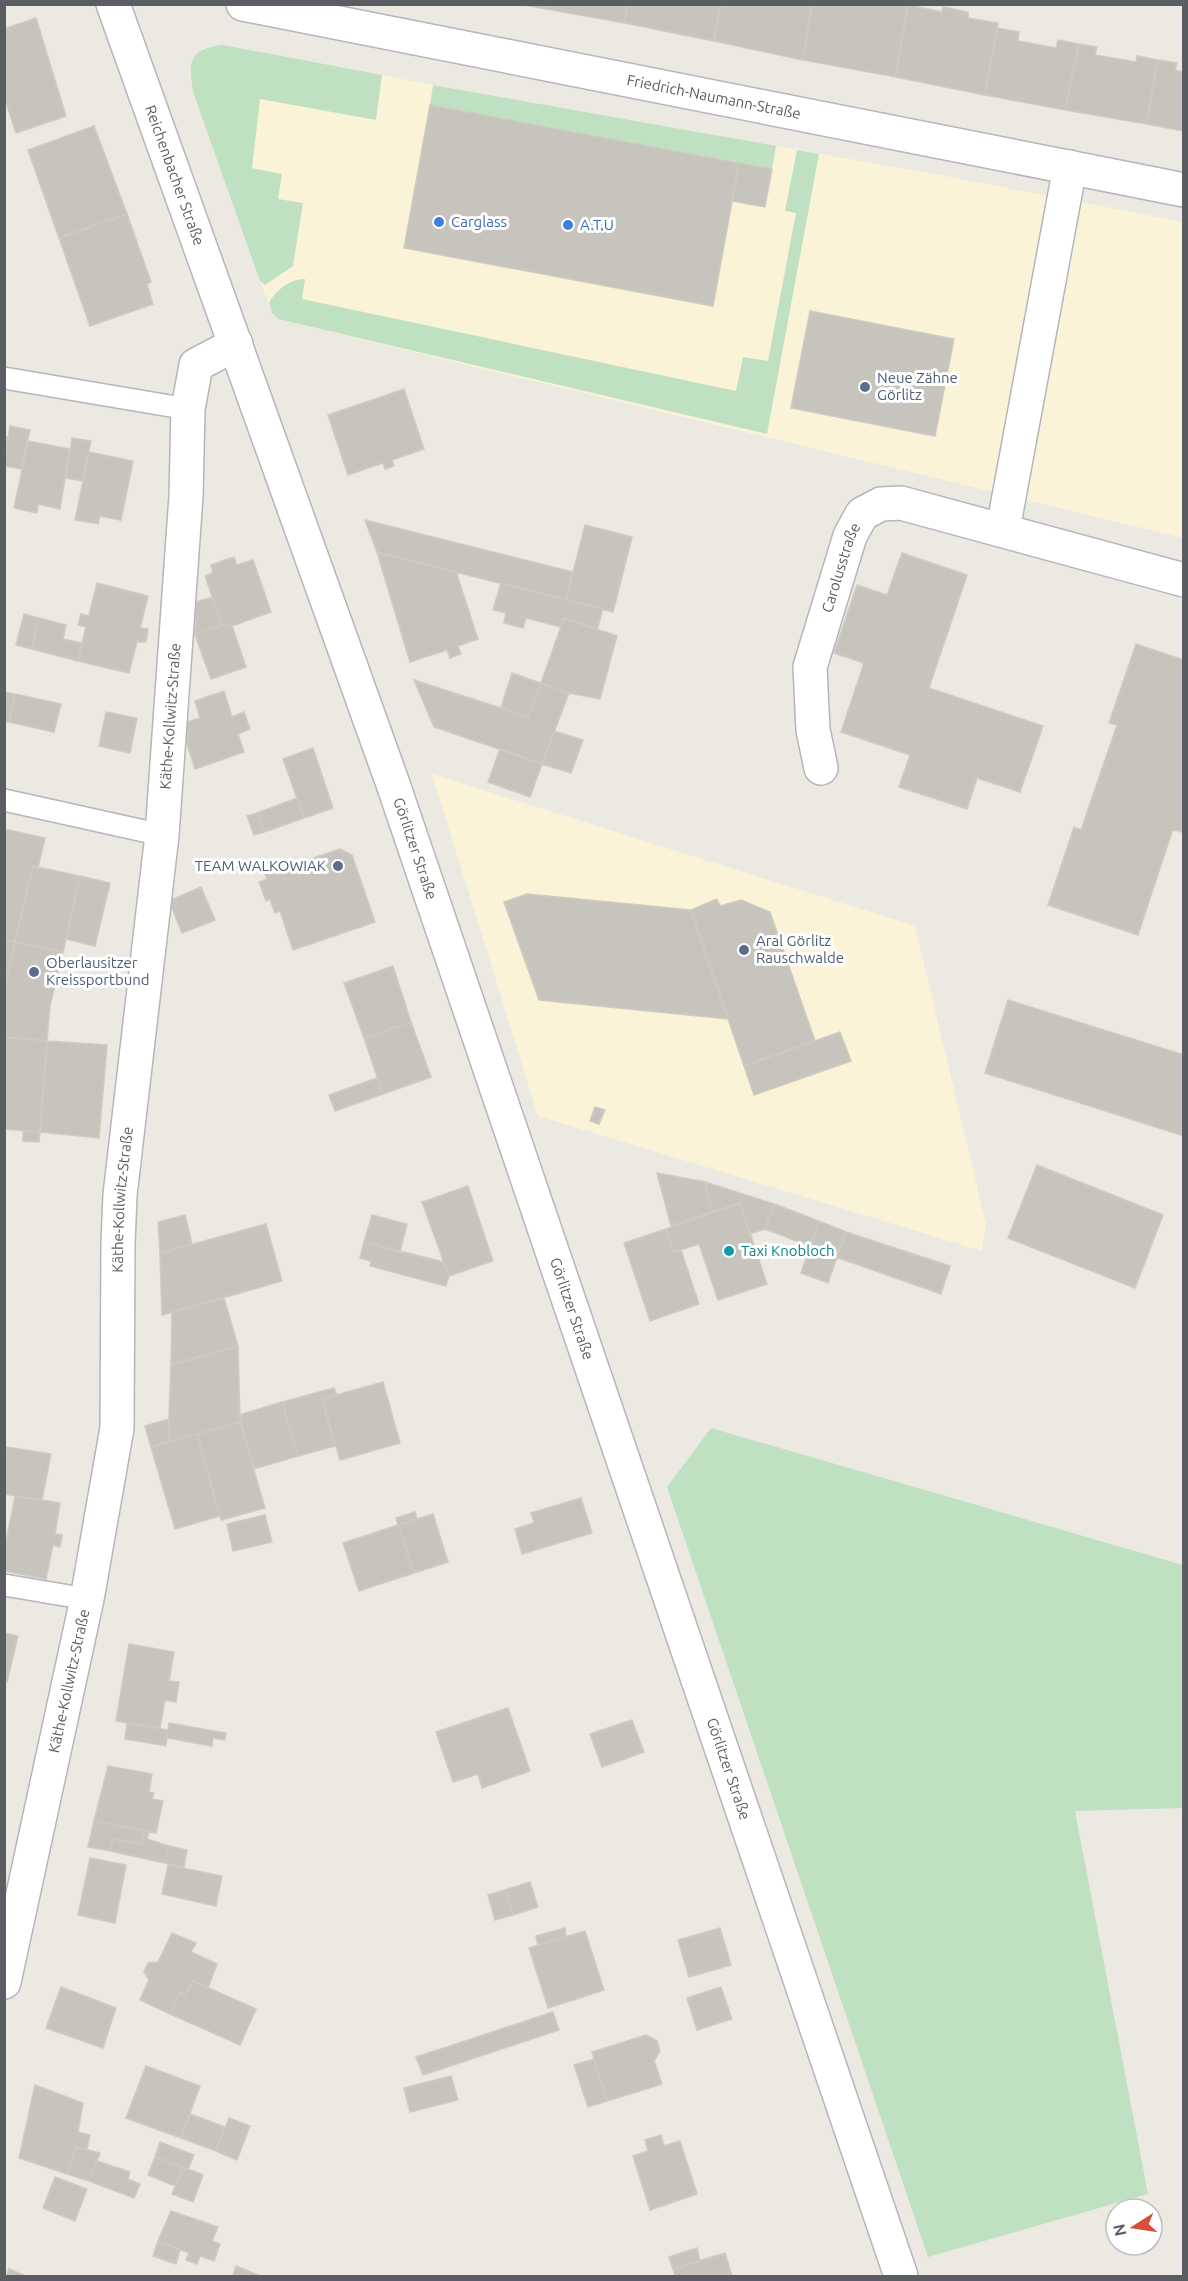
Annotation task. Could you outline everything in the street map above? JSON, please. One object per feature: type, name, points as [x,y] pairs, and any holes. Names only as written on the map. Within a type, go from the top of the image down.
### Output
[{"type":"street","name":"Reichenbacher Straße","points":[[112,4],[236,344]]},
{"type":"street","name":"Friedrich-Naumann-Straße","points":[[243,4],[1184,190]]},
{"type":"street","points":[[1003,529],[1070,167]]},
{"type":"street","name":"Käthe-Kollwitz-Straße","points":[[4,1982],[87,1599],[117,1428],[120,1195],[162,835],[186,496],[188,409],[196,365],[236,344]]},
{"type":"street","name":"Görlitzer Straße","points":[[236,344],[393,784],[901,2277]]},
{"type":"street","name":"Carolusstraße","points":[[821,768],[813,730],[810,667],[850,536],[862,514],[881,504],[901,503],[1184,580]]},
{"type":"lane","points":[[4,378],[188,409]]},
{"type":"lane","points":[[4,800],[162,835]]},
{"type":"lane","points":[[4,1585],[87,1599]]},
{"type":"shaded area","points":[[223,45],[433,85],[945,176],[1183,222],[1183,538],[278,319],[272,313],[260,281],[189,75],[193,59],[205,47]]},
{"type":"shaded area","points":[[432,774],[915,926],[986,1224],[982,1251],[538,1116]]},
{"type":"green space","points":[[223,45],[382,75],[376,120],[260,99],[252,168],[282,174],[278,199],[303,203],[293,266],[265,285],[260,281],[192,84],[191,67],[197,54],[211,47]]},
{"type":"green space","points":[[433,85],[776,146],[772,169],[430,105]]},
{"type":"green space","points":[[797,150],[819,154],[767,434],[278,319],[272,313],[269,302],[276,293],[289,283],[305,279],[302,299],[736,391],[743,357],[768,361],[796,213],[785,211]]},
{"type":"green space","points":[[711,1428],[1183,1565],[1183,1808],[1075,1811],[1148,2194],[1138,2197],[1104,2197],[1104,2207],[928,2257],[667,1487]]},
{"type":"building","points":[[520,4],[547,4],[546,9]]},
{"type":"building","points":[[547,4],[628,4],[624,23],[546,9]]},
{"type":"building","points":[[628,4],[721,4],[714,41],[624,23]]},
{"type":"building","points":[[721,4],[812,4],[803,60],[714,41]]},
{"type":"building","points":[[812,4],[908,5],[895,77],[803,60]]},
{"type":"building","points":[[908,5],[942,12],[943,7],[968,12],[968,18],[998,23],[985,95],[895,77]]},
{"type":"building","points":[[36,18],[66,116],[16,133],[4,97],[4,29]]},
{"type":"building","points":[[997,28],[1019,32],[1018,41],[1056,48],[1058,40],[1079,44],[1065,110],[985,95]]},
{"type":"building","points":[[1079,44],[1097,47],[1095,55],[1136,62],[1137,56],[1158,60],[1146,124],[1065,110]]},
{"type":"building","points":[[1158,60],[1177,63],[1175,70],[1184,72],[1184,131],[1146,124]]},
{"type":"building","name":"A.T.U","points":[[430,105],[739,163],[713,306],[404,248]]},
{"type":"building","points":[[94,126],[127,214],[59,238],[28,150]]},
{"type":"building","points":[[739,163],[772,169],[765,207],[732,201]]},
{"type":"building","points":[[127,214],[151,282],[147,284],[153,304],[90,326],[59,238]]},
{"type":"building","points":[[810,311],[954,339],[935,436],[791,408]]},
{"type":"building","points":[[404,389],[424,449],[392,460],[394,466],[385,469],[383,463],[348,475],[328,415]]},
{"type":"building","points":[[10,426],[30,430],[21,469],[4,466]]},
{"type":"building","points":[[4,436],[8,437],[4,463]]},
{"type":"building","points":[[72,438],[91,441],[82,481],[66,478]]},
{"type":"building","points":[[28,441],[70,449],[60,509],[38,504],[37,513],[14,508]]},
{"type":"building","points":[[89,452],[133,461],[121,520],[100,516],[98,524],[75,520]]},
{"type":"building","points":[[365,520],[573,572],[566,600],[377,552]]},
{"type":"building","points":[[585,525],[632,537],[613,612],[566,600]]},
{"type":"building","points":[[377,552],[456,572],[478,639],[458,646],[461,654],[450,658],[447,650],[410,662]]},
{"type":"building","points":[[902,553],[967,575],[929,688],[1043,726],[1020,792],[977,778],[967,809],[899,787],[910,755],[841,732],[864,663],[834,653],[857,585],[887,595]]},
{"type":"building","points":[[234,557],[237,565],[253,560],[271,612],[232,626],[222,625],[205,576],[213,573],[211,565]]},
{"type":"building","points":[[97,583],[148,596],[140,628],[148,629],[146,642],[137,642],[129,673],[78,661],[86,627],[78,625],[81,614],[89,616]]},
{"type":"building","points":[[501,583],[603,609],[597,630],[564,618],[561,627],[526,618],[523,628],[504,623],[506,613],[493,610]]},
{"type":"building","points":[[212,597],[222,625],[195,635],[196,602]]},
{"type":"building","points":[[24,614],[39,618],[32,649],[16,645]]},
{"type":"building","points":[[39,618],[66,625],[63,639],[82,643],[78,661],[32,649]]},
{"type":"building","points":[[564,618],[617,636],[600,699],[569,693],[541,683]]},
{"type":"building","points":[[222,625],[232,626],[246,667],[211,679],[195,635]]},
{"type":"building","points":[[1136,644],[1184,660],[1184,833],[1173,829],[1138,935],[1048,905],[1074,827],[1081,830],[1117,725],[1109,723]]},
{"type":"building","points":[[512,673],[541,683],[528,717],[501,708]]},
{"type":"building","points":[[414,680],[528,717],[541,683],[569,693],[542,764],[434,727]]},
{"type":"building","points":[[224,691],[232,717],[244,712],[250,729],[238,734],[244,752],[195,769],[187,744],[187,722],[200,718],[195,701]]},
{"type":"building","points":[[4,692],[15,694],[9,722],[4,721]]},
{"type":"building","points":[[15,694],[61,704],[54,732],[9,722]]},
{"type":"building","points":[[106,712],[137,718],[130,753],[99,746]]},
{"type":"building","points":[[554,731],[583,740],[571,773],[542,764]]},
{"type":"building","points":[[313,748],[333,808],[304,818],[283,759]]},
{"type":"building","points":[[500,749],[542,764],[530,797],[488,782]]},
{"type":"building","points":[[297,798],[304,818],[264,832],[257,813]]},
{"type":"building","points":[[257,813],[264,832],[254,835],[247,816]]},
{"type":"building","points":[[4,829],[45,838],[38,868],[33,866],[15,942],[4,939]]},
{"type":"building","points":[[340,849],[352,855],[375,922],[293,950],[280,911],[275,913],[270,899],[266,901],[259,882],[267,879],[265,874]]},
{"type":"building","points":[[33,866],[80,876],[63,952],[15,942]]},
{"type":"building","points":[[80,876],[110,883],[95,946],[66,939]]},
{"type":"building","points":[[201,887],[215,920],[182,933],[169,901]]},
{"type":"building","points":[[527,894],[691,910],[728,1019],[539,1000],[504,902]]},
{"type":"building","name":"Aral Görlitz Rauschwalde","points":[[717,899],[720,906],[741,900],[770,912],[815,1041],[744,1066],[691,910]]},
{"type":"building","points":[[4,939],[15,942],[4,991]]},
{"type":"building","name":"Oberlausitzer Kreissportbund","points":[[15,942],[63,952],[50,1006],[47,1041],[4,1037],[4,991]]},
{"type":"building","points":[[393,966],[411,1022],[364,1038],[344,983]]},
{"type":"building","points":[[1008,1000],[1184,1055],[1184,1136],[985,1073]]},
{"type":"building","points":[[411,1022],[431,1077],[383,1094],[364,1038]]},
{"type":"building","points":[[840,1032],[851,1061],[754,1095],[744,1066]]},
{"type":"building","points":[[4,1037],[47,1041],[40,1132],[4,1129]]},
{"type":"building","points":[[47,1041],[107,1045],[99,1138],[40,1132]]},
{"type":"building","points":[[377,1078],[383,1094],[335,1111],[329,1095]]},
{"type":"building","points":[[595,1107],[605,1110],[599,1124],[590,1121]]},
{"type":"building","points":[[23,1131],[40,1132],[39,1142],[23,1141]]},
{"type":"building","points":[[1037,1165],[1163,1215],[1135,1288],[1008,1238]]},
{"type":"building","points":[[657,1173],[705,1182],[712,1212],[671,1226]]},
{"type":"building","points":[[705,1182],[774,1204],[765,1229],[750,1234],[740,1203],[712,1212]]},
{"type":"building","points":[[468,1186],[493,1261],[449,1276],[422,1202]]},
{"type":"building","name":"Taxi Knobloch","points":[[740,1203],[767,1284],[718,1300],[699,1244],[674,1252],[666,1229]]},
{"type":"building","points":[[774,1204],[819,1221],[810,1246],[765,1229]]},
{"type":"building","points":[[185,1215],[192,1244],[160,1253],[158,1222]]},
{"type":"building","points":[[372,1215],[407,1224],[400,1252],[364,1242]]},
{"type":"building","points":[[819,1221],[846,1232],[828,1283],[801,1273]]},
{"type":"building","points":[[266,1224],[282,1281],[162,1315],[160,1253]]},
{"type":"building","points":[[666,1229],[674,1252],[681,1250],[699,1304],[650,1321],[624,1243]]},
{"type":"building","points":[[846,1232],[950,1266],[941,1294],[836,1257]]},
{"type":"building","points":[[364,1242],[443,1262],[449,1276],[446,1286],[370,1266],[371,1261],[360,1258]]},
{"type":"building","points":[[224,1298],[238,1346],[171,1365],[172,1312]]},
{"type":"building","points":[[238,1346],[240,1422],[168,1442],[171,1365]]},
{"type":"building","points":[[383,1382],[400,1443],[340,1460],[322,1399]]},
{"type":"building","points":[[334,1388],[337,1395],[322,1399],[335,1446],[298,1456],[282,1402]]},
{"type":"building","points":[[282,1402],[298,1456],[254,1469],[239,1415]]},
{"type":"building","points":[[169,1419],[168,1442],[151,1447],[145,1426]]},
{"type":"building","points":[[240,1422],[265,1508],[221,1520],[197,1434]]},
{"type":"building","points":[[197,1434],[220,1516],[175,1529],[151,1447]]},
{"type":"building","points":[[7,1447],[51,1454],[42,1500],[4,1494],[4,1460]]},
{"type":"building","points":[[15,1496],[60,1503],[55,1534],[62,1535],[60,1547],[53,1545],[46,1579],[4,1571],[4,1552]]},
{"type":"building","points":[[581,1498],[592,1533],[522,1554],[515,1529],[534,1523],[531,1513]]},
{"type":"building","points":[[415,1512],[417,1519],[398,1525],[396,1518]]},
{"type":"building","points":[[433,1514],[448,1562],[414,1573],[398,1525]]},
{"type":"building","points":[[265,1515],[272,1542],[233,1551],[227,1524]]},
{"type":"building","points":[[398,1525],[414,1573],[359,1591],[343,1543]]},
{"type":"building","points":[[4,1633],[18,1636],[7,1682],[4,1681]]},
{"type":"building","points":[[129,1644],[174,1652],[169,1681],[179,1682],[176,1702],[165,1700],[160,1728],[116,1721]]},
{"type":"building","points":[[508,1708],[530,1771],[482,1788],[478,1774],[453,1782],[436,1732]]},
{"type":"building","points":[[632,1720],[644,1752],[602,1767],[590,1734]]},
{"type":"building","points":[[127,1723],[168,1730],[166,1746],[125,1739]]},
{"type":"building","points":[[169,1723],[226,1733],[225,1740],[213,1738],[212,1746],[167,1738]]},
{"type":"building","points":[[108,1766],[152,1774],[149,1792],[154,1793],[152,1799],[163,1801],[156,1833],[94,1821]]},
{"type":"building","points":[[94,1821],[144,1831],[141,1844],[113,1839],[110,1851],[88,1847]]},
{"type":"building","points":[[144,1831],[149,1832],[147,1839],[169,1846],[165,1863],[110,1851],[113,1839],[141,1844]]},
{"type":"building","points":[[169,1846],[187,1850],[184,1867],[165,1863]]},
{"type":"building","points":[[90,1858],[126,1865],[115,1923],[78,1915]]},
{"type":"building","points":[[168,1865],[222,1876],[216,1906],[162,1894]]},
{"type":"building","points":[[530,1882],[538,1907],[513,1915],[505,1890]]},
{"type":"building","points":[[505,1890],[513,1915],[495,1920],[488,1895]]},
{"type":"building","points":[[565,1928],[566,1937],[538,1945],[536,1936]]},
{"type":"building","points":[[720,1928],[731,1965],[689,1977],[678,1940]]},
{"type":"building","points":[[585,1931],[604,1990],[548,2008],[529,1948]]},
{"type":"building","points":[[172,1933],[196,1943],[191,1952],[217,1964],[208,1988],[193,1981],[185,1995],[180,1992],[170,2014],[140,2000],[149,1980],[144,1972],[148,1963],[158,1962]]},
{"type":"building","points":[[193,1981],[256,2009],[240,2045],[170,2014],[180,1992],[185,1995]]},
{"type":"building","points":[[61,1987],[116,2008],[103,2048],[46,2028]]},
{"type":"building","points":[[721,1987],[732,2019],[697,2030],[687,1998]]},
{"type":"building","points":[[553,2012],[559,2030],[423,2075],[416,2057]]},
{"type":"building","points":[[646,2035],[657,2041],[660,2051],[654,2061],[662,2084],[607,2101],[592,2052]]},
{"type":"building","points":[[594,2059],[607,2101],[588,2107],[574,2065]]},
{"type":"building","points":[[146,2066],[200,2086],[181,2138],[126,2118]]},
{"type":"building","points":[[451,2076],[458,2100],[410,2112],[404,2088]]},
{"type":"building","points":[[35,2085],[83,2103],[78,2132],[90,2135],[87,2149],[76,2147],[67,2174],[19,2158]]},
{"type":"building","points":[[190,2114],[225,2127],[216,2151],[181,2138]]},
{"type":"building","points":[[229,2118],[250,2126],[237,2160],[216,2151]]},
{"type":"building","points":[[661,2135],[664,2146],[680,2141],[697,2194],[650,2210],[633,2156],[648,2151],[645,2140]]},
{"type":"building","points":[[160,2142],[194,2155],[188,2169],[155,2157]]},
{"type":"building","points":[[76,2147],[100,2153],[89,2181],[67,2174]]},
{"type":"building","points":[[155,2157],[183,2167],[175,2186],[148,2175]]},
{"type":"building","points":[[97,2161],[130,2172],[128,2179],[140,2184],[134,2198],[89,2181]]},
{"type":"building","points":[[183,2167],[203,2175],[193,2202],[172,2194]]},
{"type":"building","points":[[55,2177],[87,2189],[75,2221],[43,2208]]},
{"type":"building","points":[[171,2211],[218,2227],[212,2241],[220,2244],[214,2261],[200,2256],[197,2264],[186,2260],[189,2253],[158,2241]]},
{"type":"building","points":[[158,2241],[180,2250],[176,2264],[153,2256]]},
{"type":"building","points":[[697,2248],[700,2261],[673,2269],[669,2257]]},
{"type":"building","points":[[725,2253],[732,2276],[675,2276],[673,2269]]},
{"type":"building","points":[[236,2266],[258,2275],[262,2276],[233,2276]]},
{"type":"building","points":[[9,2269],[26,2276],[6,2276]]},
{"type":"place","name":"Carglass","points":[[439,222]]},
{"type":"place","name":"A.T.U","points":[[568,225]]},
{"type":"place","name":"Neue Zähne Görlitz","points":[[865,387]]},
{"type":"place","name":"TEAM WALKOWIAK","points":[[338,866]]},
{"type":"place","name":"Aral Görlitz Rauschwalde","points":[[744,950]]},
{"type":"place","name":"Oberlausitzer Kreissportbund","points":[[34,972]]},
{"type":"place","name":"Taxi Knobloch","points":[[729,1251]]}]
